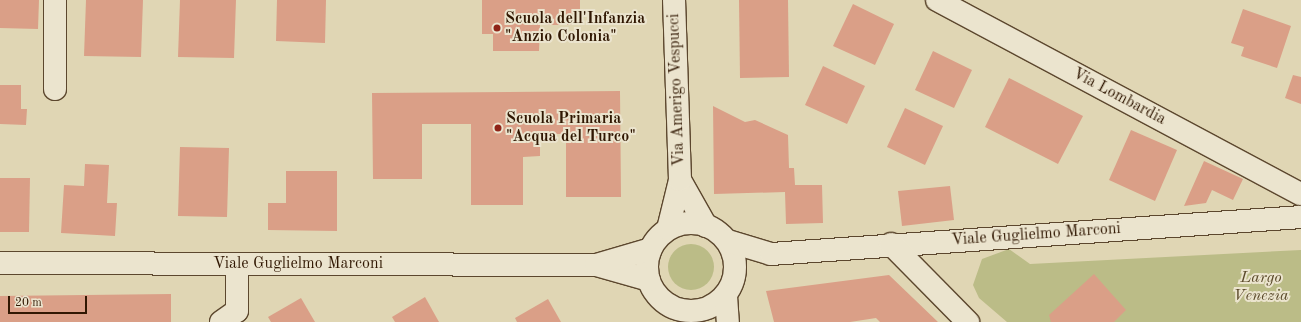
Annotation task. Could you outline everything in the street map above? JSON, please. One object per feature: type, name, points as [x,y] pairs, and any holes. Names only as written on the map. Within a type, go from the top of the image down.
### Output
[{"type":"street","points":[[55,0],[55,90]]},
{"type":"street","name":"Via Amerigo Vespucci","points":[[668,229],[680,180],[674,0]]},
{"type":"street","name":"Via Lombardia","points":[[937,0],[1301,194]]},
{"type":"street","name":"Via Amerigo Vespucci","points":[[680,180],[706,226]]},
{"type":"street","name":"Viale Guglielmo Marconi","points":[[728,242],[772,254],[891,244],[1301,217]]},
{"type":"street","points":[[694,223],[706,226],[728,242],[736,262],[735,274],[714,308],[690,312],[668,313],[649,280],[651,249],[668,229],[694,223]]},
{"type":"street","points":[[891,244],[968,322]]},
{"type":"street","name":"Viale Guglielmo Marconi","points":[[596,265],[651,249]]},
{"type":"street","name":"Viale Guglielmo Marconi","points":[[735,274],[772,254]]},
{"type":"street","name":"Viale Guglielmo Marconi","points":[[0,263],[596,265],[649,280]]},
{"type":"street","points":[[234,318],[237,264]]},
{"type":"street","points":[[714,308],[728,322]]},
{"type":"green space","points":[[686,244],[696,244],[704,248],[710,254],[714,262],[714,272],[710,280],[704,286],[696,290],[686,290],[678,286],[672,280],[668,272],[668,262],[672,254],[678,248]]},
{"type":"green space","name":"Largo Venezia","points":[[1009,249],[1030,264],[1301,250],[1301,322],[1007,322],[979,298],[973,285],[982,259]]},
{"type":"building","points":[[0,0],[39,0],[38,29],[0,28]]},
{"type":"building","points":[[86,0],[143,0],[141,57],[84,56]]},
{"type":"building","points":[[180,0],[236,0],[234,58],[178,57]]},
{"type":"building","points":[[277,0],[326,0],[325,43],[276,41]]},
{"type":"building","points":[[482,0],[580,0],[580,25],[540,25],[539,51],[493,51],[493,34],[482,34]]},
{"type":"building","points":[[739,0],[788,0],[789,77],[740,78]]},
{"type":"building","points":[[853,4],[894,24],[875,65],[833,46]]},
{"type":"building","points":[[1243,9],[1291,26],[1277,68],[1241,56],[1244,47],[1231,43]]},
{"type":"building","points":[[933,51],[972,70],[954,108],[915,90]]},
{"type":"building","points":[[823,66],[865,86],[847,124],[805,105]]},
{"type":"building","points":[[1293,75],[1301,77],[1301,104],[1285,98]]},
{"type":"building","points":[[1009,78],[1083,116],[1058,164],[985,127]]},
{"type":"building","points":[[0,85],[21,85],[21,109],[27,109],[26,125],[0,124]]},
{"type":"building","points":[[620,91],[621,197],[566,197],[566,134],[540,134],[540,156],[523,157],[523,205],[471,205],[471,124],[422,124],[422,179],[373,179],[372,93]]},
{"type":"building","points":[[713,106],[745,122],[755,120],[788,135],[789,168],[794,168],[795,185],[822,185],[823,223],[786,224],[785,192],[714,194]]},
{"type":"building","points":[[905,108],[943,126],[925,165],[887,147]]},
{"type":"building","points":[[1131,130],[1177,150],[1155,201],[1109,180]]},
{"type":"building","points":[[180,147],[229,148],[227,217],[178,216]]},
{"type":"building","points":[[1204,161],[1243,179],[1233,200],[1212,190],[1206,203],[1184,206]]},
{"type":"building","points":[[85,164],[109,165],[107,203],[117,203],[115,236],[61,233],[64,185],[84,186]]},
{"type":"building","points":[[286,171],[337,171],[337,231],[268,230],[268,203],[286,203]]},
{"type":"building","points":[[0,178],[30,178],[29,232],[0,232]]},
{"type":"building","points":[[950,186],[954,220],[902,226],[898,191]]},
{"type":"building","points":[[1094,274],[1126,310],[1114,322],[1051,322],[1049,315]]},
{"type":"building","points":[[889,275],[938,322],[880,322],[876,318],[850,322],[774,322],[766,291]]},
{"type":"building","points":[[171,294],[171,322],[0,322],[0,296]]},
{"type":"building","points":[[425,297],[439,322],[395,322],[392,317]]},
{"type":"building","points":[[301,298],[315,322],[271,322],[268,317]]},
{"type":"building","points":[[548,299],[561,322],[517,322],[515,318]]},
{"type":"place","name":"Scuola dell'Infanzia \"Anzio Colonia\"","points":[[497,28]]},
{"type":"place","name":"Scuola Primaria \"Acqua del Turco\"","points":[[498,128]]}]
